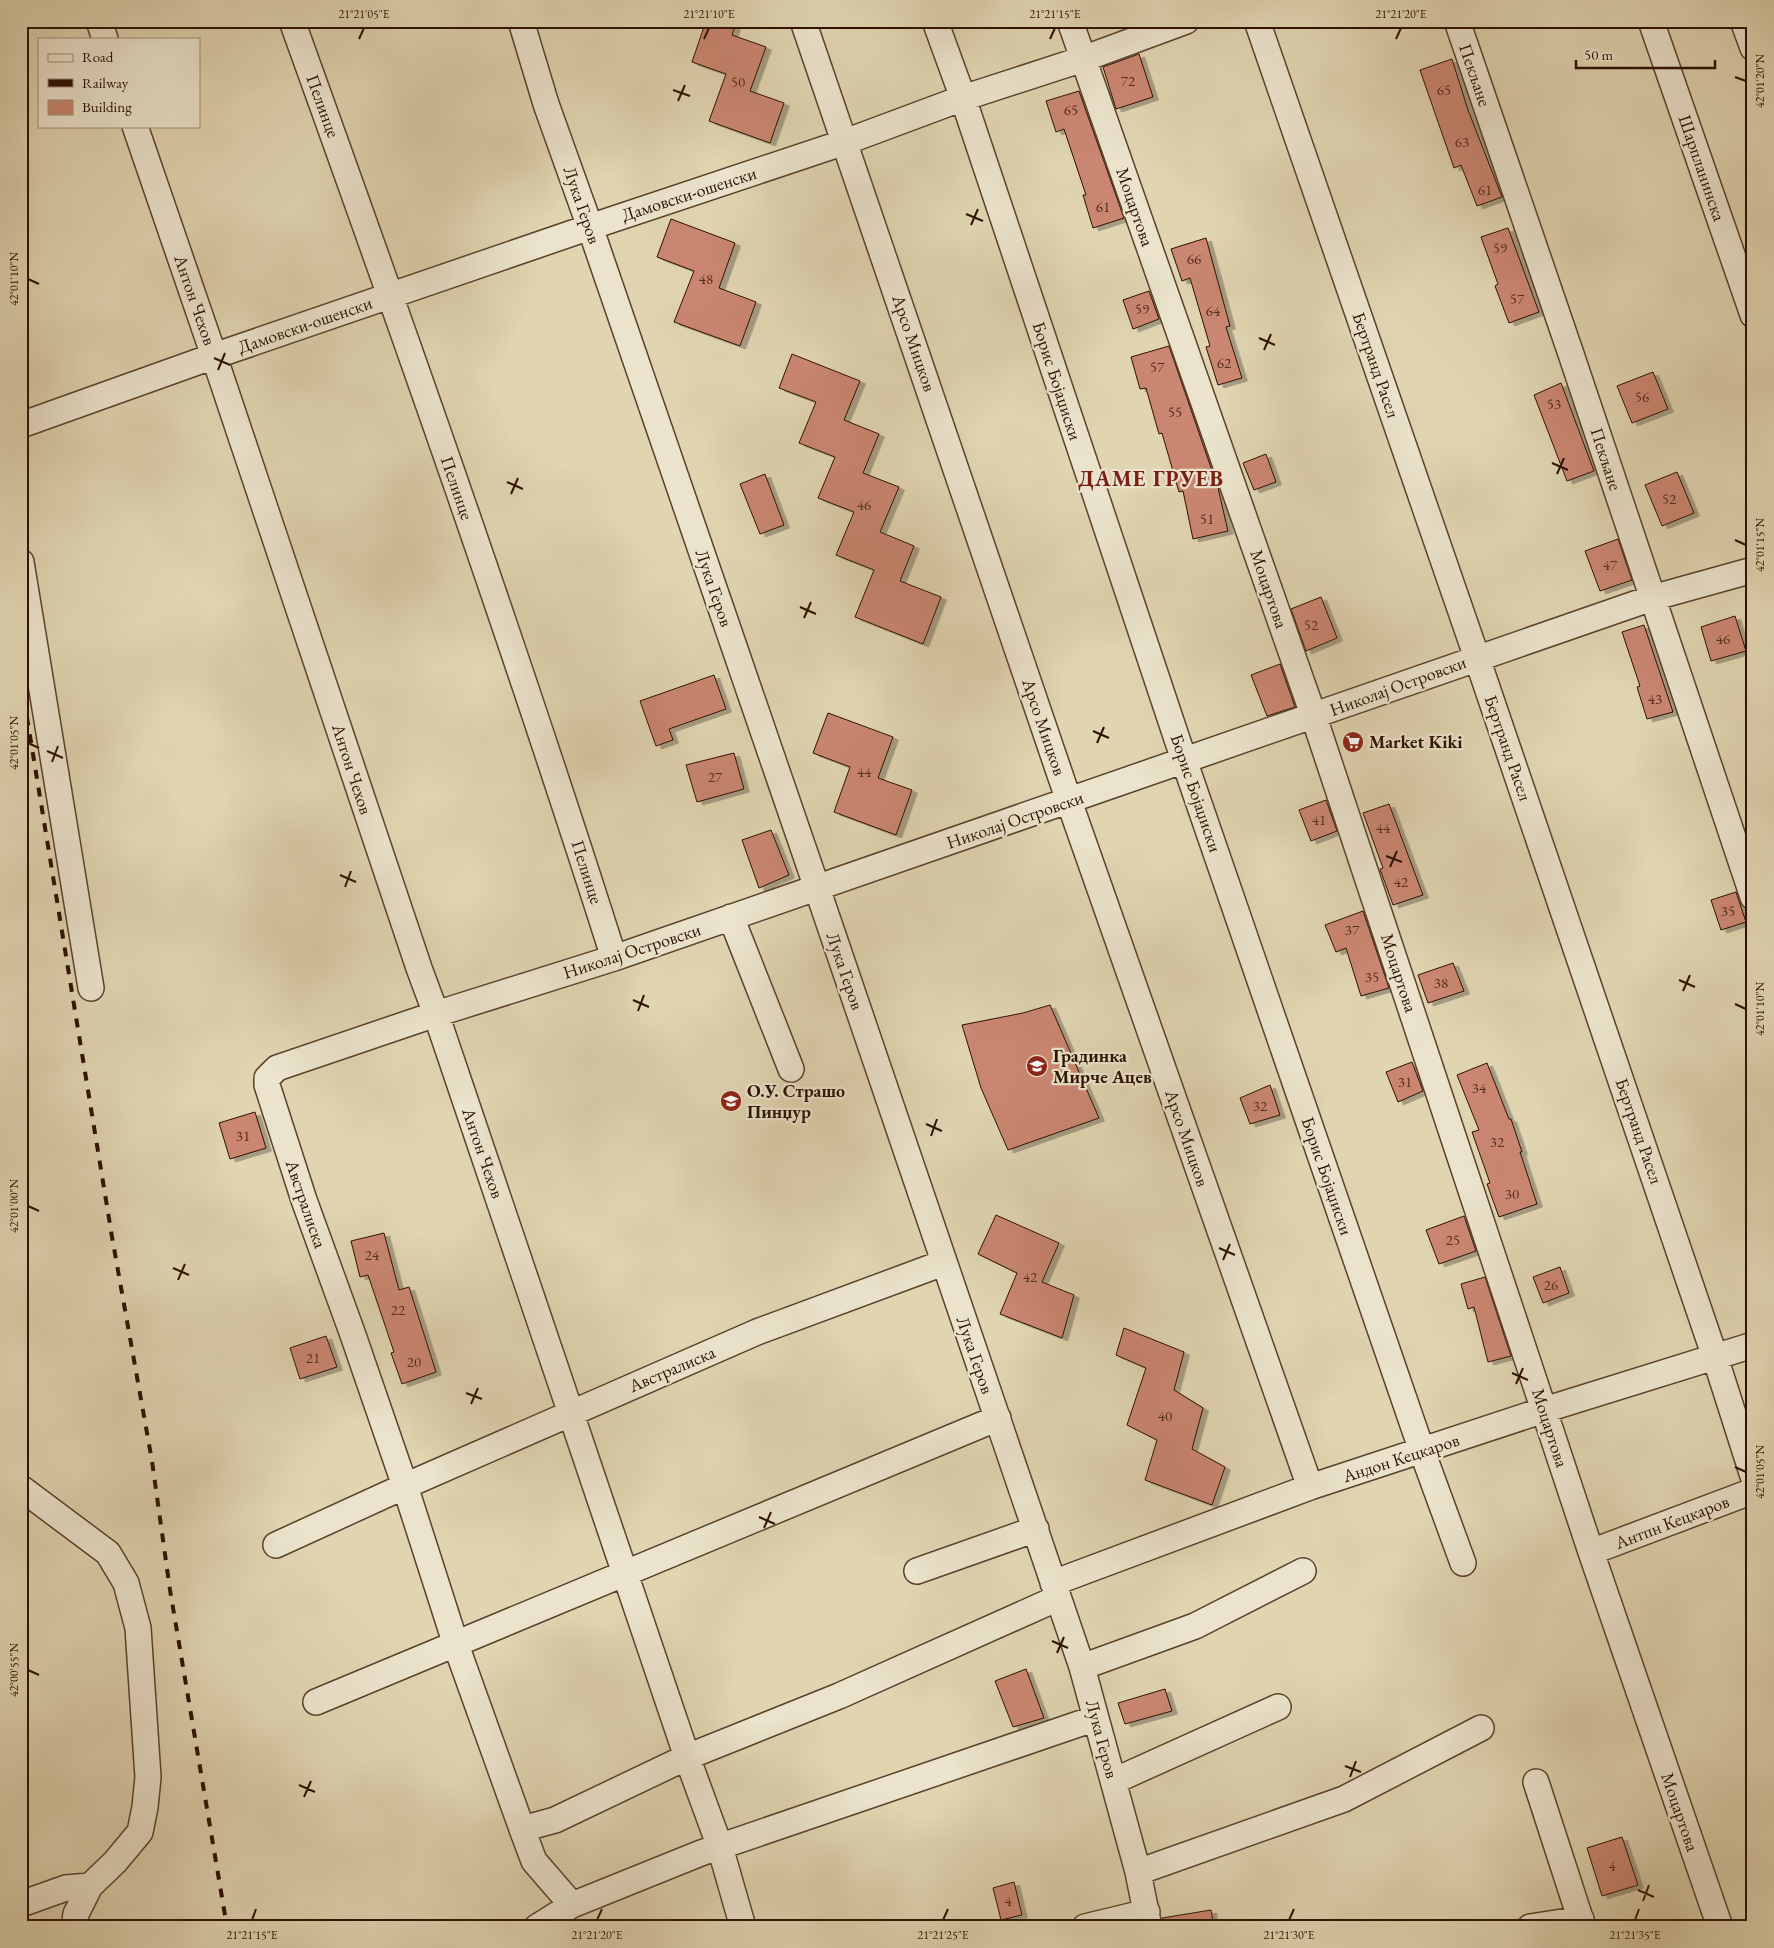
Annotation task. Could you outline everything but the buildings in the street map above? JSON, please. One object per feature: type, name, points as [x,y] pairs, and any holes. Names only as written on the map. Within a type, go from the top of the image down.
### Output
[{"type":"street","points":[[99,21],[105,38]]},
{"type":"street","name":"Пелинце","points":[[292,21],[391,296],[574,832],[614,958]]},
{"type":"street","name":"Лука Геров","points":[[521,21],[546,104],[817,888],[1082,1667],[1138,1872],[1148,1919]]},
{"type":"street","name":"Арсо Мицков","points":[[803,21],[1069,802],[1310,1487]]},
{"type":"street","name":"Борис Бојаџиски","points":[[935,21],[1184,760],[1422,1452],[1463,1563]]},
{"type":"street","name":"Моцартова","points":[[1070,21],[1314,716],[1591,1552],[1720,1927]]},
{"type":"street","name":"Дамовски-ошенски","points":[[21,425],[214,356],[845,142],[962,98],[1083,58],[1186,21]]},
{"type":"street","name":"Бертранд Расел","points":[[1257,21],[1478,658],[1715,1357],[1753,1476]]},
{"type":"street","name":"Пекљане","points":[[1456,21],[1568,345],[1753,897]]},
{"type":"street","name":"Шарпланинска","points":[[1651,21],[1753,315]]},
{"type":"street","points":[[1743,21],[1753,48]]},
{"type":"street","name":"Антон Чехов","points":[[136,128],[419,968],[626,1572],[687,1757],[720,1847],[743,1927]]},
{"type":"street","points":[[21,562],[91,988]]},
{"type":"street","name":"Николај Островски","points":[[277,1068],[436,1014],[614,958],[1069,802],[1184,760],[1652,598],[1753,570]]},
{"type":"street","points":[[731,917],[791,1069]]},
{"type":"street","name":"Австралиска","points":[[277,1068],[267,1078],[267,1085],[304,1200],[353,1334],[404,1486]]},
{"type":"street","name":"Австралиска","points":[[276,1545],[571,1412],[757,1332],[943,1263]]},
{"type":"street","name":"Андон Кецкаров","points":[[522,1829],[555,1820],[687,1757],[839,1696],[1055,1590],[1310,1487],[1422,1452],[1544,1410],[1753,1345]]},
{"type":"street","points":[[316,1702],[998,1418]]},
{"type":"street","points":[[404,1486],[456,1645],[534,1861],[572,1905]]},
{"type":"street","points":[[21,1488],[108,1553],[126,1583],[138,1628],[148,1777],[140,1832],[116,1862],[90,1886],[76,1914],[74,1927]]},
{"type":"street","name":"Антпн Кецкаров","points":[[1591,1552],[1753,1491]]},
{"type":"street","points":[[917,1571],[1036,1529]]},
{"type":"street","points":[[1082,1667],[1195,1626],[1303,1571]]},
{"type":"street","points":[[1114,1781],[1278,1707]]},
{"type":"street","points":[[537,1927],[572,1905],[720,1847],[1096,1718]]},
{"type":"street","points":[[1138,1872],[1344,1799],[1481,1728]]},
{"type":"street","points":[[1530,1927],[1582,1923],[1536,1782]]},
{"type":"street","points":[[21,1904],[66,1888],[90,1886]]},
{"type":"street","points":[[1085,1927],[1148,1919]]},
{"type":"railway","points":[[21,681],[112,1237],[152,1461],[170,1590],[227,1927]]},
{"type":"place","name":"Market Kiki","points":[[1353,742]]},
{"type":"place","name":"Градинка Мирче Ацев","points":[[1037,1066]]},
{"type":"place","name":"О.У. Страшо Пинџур","points":[[731,1101]]},
{"type":"district","name":"ДАМЕ ГРУЕВ","points":[[1151,478]]}]
